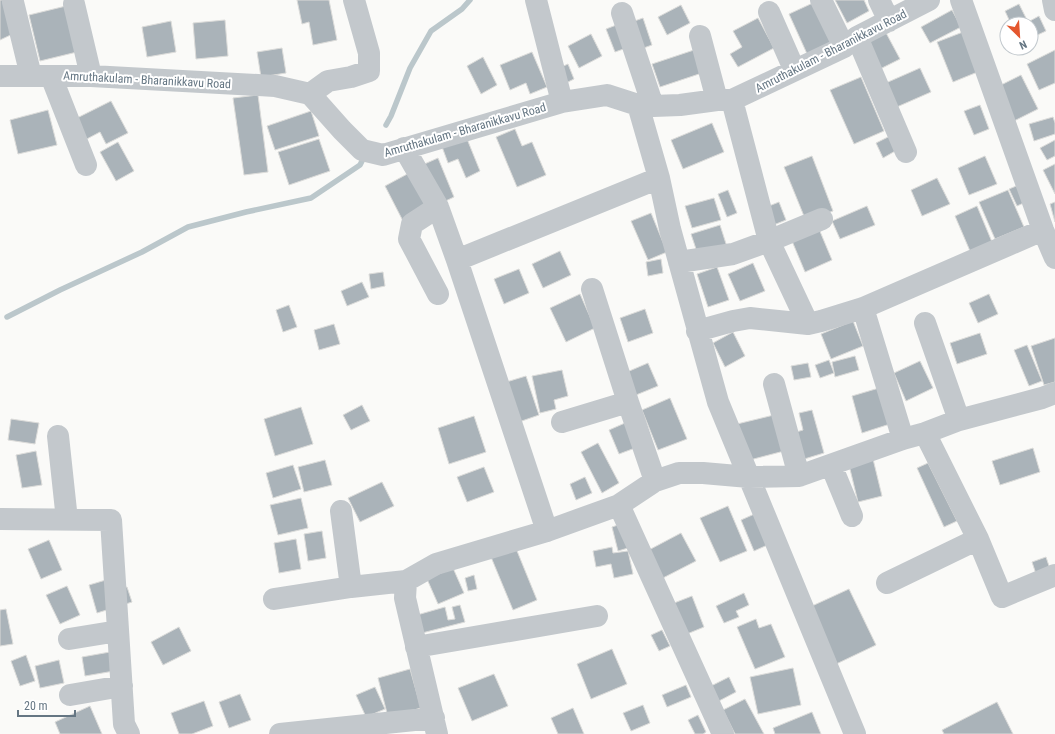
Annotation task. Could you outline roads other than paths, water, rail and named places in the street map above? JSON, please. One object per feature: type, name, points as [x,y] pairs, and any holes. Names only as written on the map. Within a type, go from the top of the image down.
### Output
[{"type":"street","points":[[310,94],[328,81],[351,77],[369,71],[369,53],[354,0]]},
{"type":"street","points":[[536,0],[562,102]]},
{"type":"street","points":[[821,0],[851,42],[906,152]]},
{"type":"street","points":[[879,0],[889,21]]},
{"type":"street","name":"Amruthakulam - Bharanikkavu Road","points":[[0,76],[91,76],[275,86],[310,94],[362,150],[383,155],[562,102],[607,95],[646,106],[680,105],[725,100],[851,42],[929,0]]},
{"type":"street","points":[[961,0],[1043,230],[1055,258]]},
{"type":"street","points":[[1052,0],[1055,10]]},
{"type":"street","points":[[13,2],[41,76],[86,165]]},
{"type":"street","points":[[74,4],[91,76]]},
{"type":"street","points":[[769,12],[794,69]]},
{"type":"street","points":[[622,13],[646,106],[670,229],[697,331],[718,402],[855,734]]},
{"type":"street","points":[[700,36],[725,100],[769,241],[808,324]]},
{"type":"street","points":[[404,148],[438,207],[458,260],[547,531]]},
{"type":"street","points":[[458,260],[659,178]]},
{"type":"street","points":[[438,207],[412,224],[409,239],[438,294]]},
{"type":"street","points":[[679,262],[733,254],[822,219]]},
{"type":"street","points":[[697,331],[750,318],[808,324],[863,308],[1043,230]]},
{"type":"street","points":[[592,289],[628,402],[656,481]]},
{"type":"street","points":[[863,308],[903,439]]},
{"type":"street","points":[[925,324],[959,420]]},
{"type":"street","points":[[774,384],[799,476]]},
{"type":"street","points":[[274,599],[351,587],[406,581],[436,564],[547,531],[619,505],[656,481],[679,473],[703,473],[749,477],[799,476],[959,420],[1042,398],[1055,393]]},
{"type":"street","points":[[562,422],[628,402]]},
{"type":"street","points":[[925,433],[978,539],[1002,597],[1055,575]]},
{"type":"street","points":[[58,436],[67,520]]},
{"type":"street","points":[[831,465],[852,516]]},
{"type":"street","points":[[619,505],[723,734]]},
{"type":"street","points":[[340,511],[351,587]]},
{"type":"street","points":[[0,519],[111,520],[124,724],[129,734]]},
{"type":"street","points":[[887,583],[978,539]]},
{"type":"street","points":[[280,734],[436,726],[405,598],[406,581]]},
{"type":"street","points":[[416,647],[597,616]]},
{"type":"street","points":[[69,639],[118,631]]},
{"type":"street","points":[[70,695],[122,686]]},
{"type":"waterway","points":[[386,125],[410,68],[431,31],[462,9],[470,0]]},
{"type":"waterway","points":[[7,317],[60,290],[142,252],[188,227],[246,212],[311,198],[360,165],[362,161]]}]
